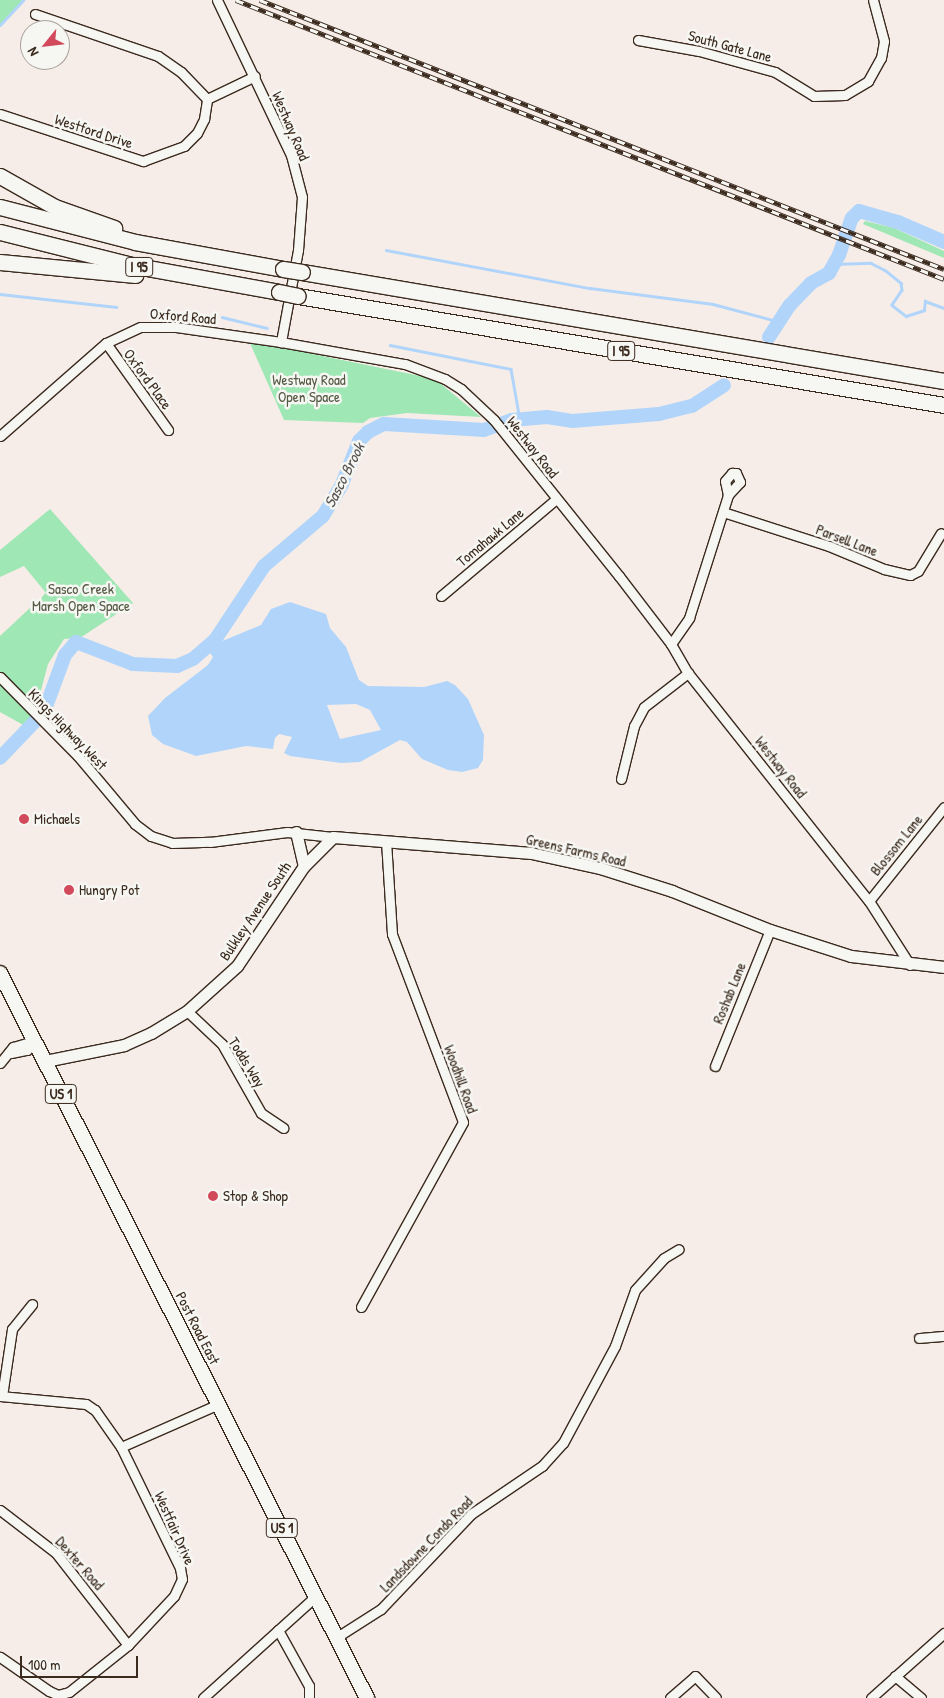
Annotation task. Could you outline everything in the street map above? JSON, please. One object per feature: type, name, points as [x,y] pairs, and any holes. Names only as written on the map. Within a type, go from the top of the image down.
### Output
[{"type":"highway","points":[[0,176],[55,207],[192,253]]},
{"type":"highway","name":"I 95","points":[[0,208],[192,253],[944,381]]},
{"type":"highway","name":"I 95","points":[[0,232],[131,265],[242,286],[944,405]]},
{"type":"highway","points":[[0,262],[242,286]]},
{"type":"main road","name":"Post Road East","points":[[0,973],[367,1698]]},
{"type":"street","name":"Westway Road","points":[[217,0],[255,76],[291,155],[302,197],[298,250],[281,342],[405,364],[429,371],[460,389],[494,420],[671,644],[688,673],[869,900],[910,965]]},
{"type":"street","name":"South Gate Lane","points":[[638,40],[699,51],[775,72],[814,96],[845,95],[868,81],[881,58],[884,41],[873,0]]},
{"type":"street","points":[[35,14],[158,56],[181,72],[208,99],[255,76]]},
{"type":"street","name":"Westford Drive","points":[[0,114],[143,161],[184,146],[201,126],[208,99]]},
{"type":"street","name":"Oxford Road","points":[[0,436],[106,343],[141,327],[176,327],[281,342]]},
{"type":"street","name":"Oxford Place","points":[[106,343],[168,430]]},
{"type":"street","points":[[671,644],[689,618],[728,495]]},
{"type":"street","name":"Tomahawk Lane","points":[[441,596],[556,499]]},
{"type":"street","name":"Parsell Lane","points":[[722,512],[829,546],[884,570],[910,575],[923,564],[942,533]]},
{"type":"street","points":[[621,779],[634,726],[644,707],[688,673]]},
{"type":"street","name":"Kings Highway West","points":[[0,677],[35,715],[78,756],[135,824]]},
{"type":"street","name":"Blossom Lane","points":[[869,900],[944,807]]},
{"type":"street","name":"Greens Farms Road","points":[[135,824],[151,836],[172,843],[296,832],[386,842],[531,853],[600,868],[672,891],[770,930],[851,956],[910,965],[944,967]]},
{"type":"street","name":"Bulkley Avenue South","points":[[296,832],[304,866]]},
{"type":"street","name":"Bulkley Avenue South","points":[[44,1061],[124,1045],[151,1033],[187,1011],[221,982],[247,955],[304,866],[333,837]]},
{"type":"street","name":"Woodhill Road","points":[[361,1307],[463,1122],[392,934],[386,842]]},
{"type":"street","name":"Roshab Lane","points":[[714,1066],[770,930]]},
{"type":"street","name":"Todds Way","points":[[187,1011],[222,1044],[261,1113],[282,1128]]},
{"type":"street","points":[[0,1063],[11,1053],[27,1050],[34,1041]]},
{"type":"street","name":"Landsdowne Condo Road","points":[[337,1637],[381,1609],[471,1514],[542,1466],[563,1443],[615,1346],[635,1290],[664,1258],[679,1249]]},
{"type":"street","points":[[1,1396],[12,1329],[32,1304]]},
{"type":"street","points":[[919,1338],[944,1336]]},
{"type":"street","name":"Westfair Drive","points":[[0,1657],[35,1683],[58,1695],[70,1692],[128,1645],[174,1596],[182,1579],[180,1568],[121,1446],[102,1418],[86,1404],[1,1396]]},
{"type":"street","points":[[121,1446],[219,1404]]},
{"type":"street","name":"Dexter Road","points":[[0,1510],[56,1553],[128,1645]]},
{"type":"street","points":[[203,1698],[316,1596]]},
{"type":"street","points":[[278,1630],[309,1686],[309,1698]]},
{"type":"street","points":[[871,1698],[944,1633]]},
{"type":"street","points":[[670,1698],[696,1676],[716,1698]]},
{"type":"street","points":[[895,1676],[921,1698]]},
{"type":"green space","points":[[0,0],[24,0],[0,27]]},
{"type":"green space","points":[[865,221],[894,228],[944,251],[944,258],[863,224]]},
{"type":"green space","name":"Westway Road Open Space","points":[[249,341],[435,379],[481,417],[407,413],[370,418],[363,423],[284,420]]},
{"type":"green space","name":"Sasco Creek Marsh Open Space","points":[[50,509],[133,603],[80,638],[64,639],[48,664],[36,709],[25,726],[0,712],[0,636],[46,593],[24,566],[0,577],[0,550]]},
{"type":"water","points":[[290,602],[326,614],[330,628],[346,647],[359,680],[368,686],[424,687],[447,681],[455,685],[468,699],[484,735],[483,760],[478,768],[462,772],[448,770],[422,759],[407,742],[400,740],[360,762],[341,763],[290,756],[284,753],[292,737],[279,734],[275,738],[273,749],[246,746],[196,756],[163,744],[152,735],[148,716],[165,698],[208,665],[213,657],[210,653],[220,642],[261,625],[271,609]],"holes":[[[356,704],[370,710],[381,730],[340,739],[327,705]]]},
{"type":"waterway","points":[[0,25],[23,0]]},
{"type":"waterway","name":"Sasco Brook","points":[[769,337],[790,305],[811,283],[829,273],[839,255],[852,218],[859,211],[898,222],[944,242]]},
{"type":"waterway","points":[[386,250],[590,288],[713,304],[777,321]]},
{"type":"waterway","points":[[834,264],[871,263],[885,270],[901,283],[902,290],[892,305],[906,316],[924,310],[925,301],[944,308]]},
{"type":"waterway","points":[[0,294],[116,307]]},
{"type":"waterway","points":[[222,317],[267,328]]},
{"type":"waterway","points":[[390,345],[511,369],[520,420]]},
{"type":"waterway","name":"Sasco Brook","points":[[0,758],[44,712],[65,655],[76,642],[133,664],[177,666],[193,659],[215,640],[264,566],[323,516],[342,484],[359,441],[368,432],[384,424],[484,430],[512,420],[547,417],[572,421],[659,414],[692,406],[724,385]]},
{"type":"railway","points":[[236,0],[944,279]]},
{"type":"railway","points":[[260,0],[944,269]]},
{"type":"place","name":"Michaels","points":[[24,819]]},
{"type":"place","name":"Hungry Pot","points":[[69,890]]},
{"type":"place","name":"Stop & Shop","points":[[213,1196]]}]
